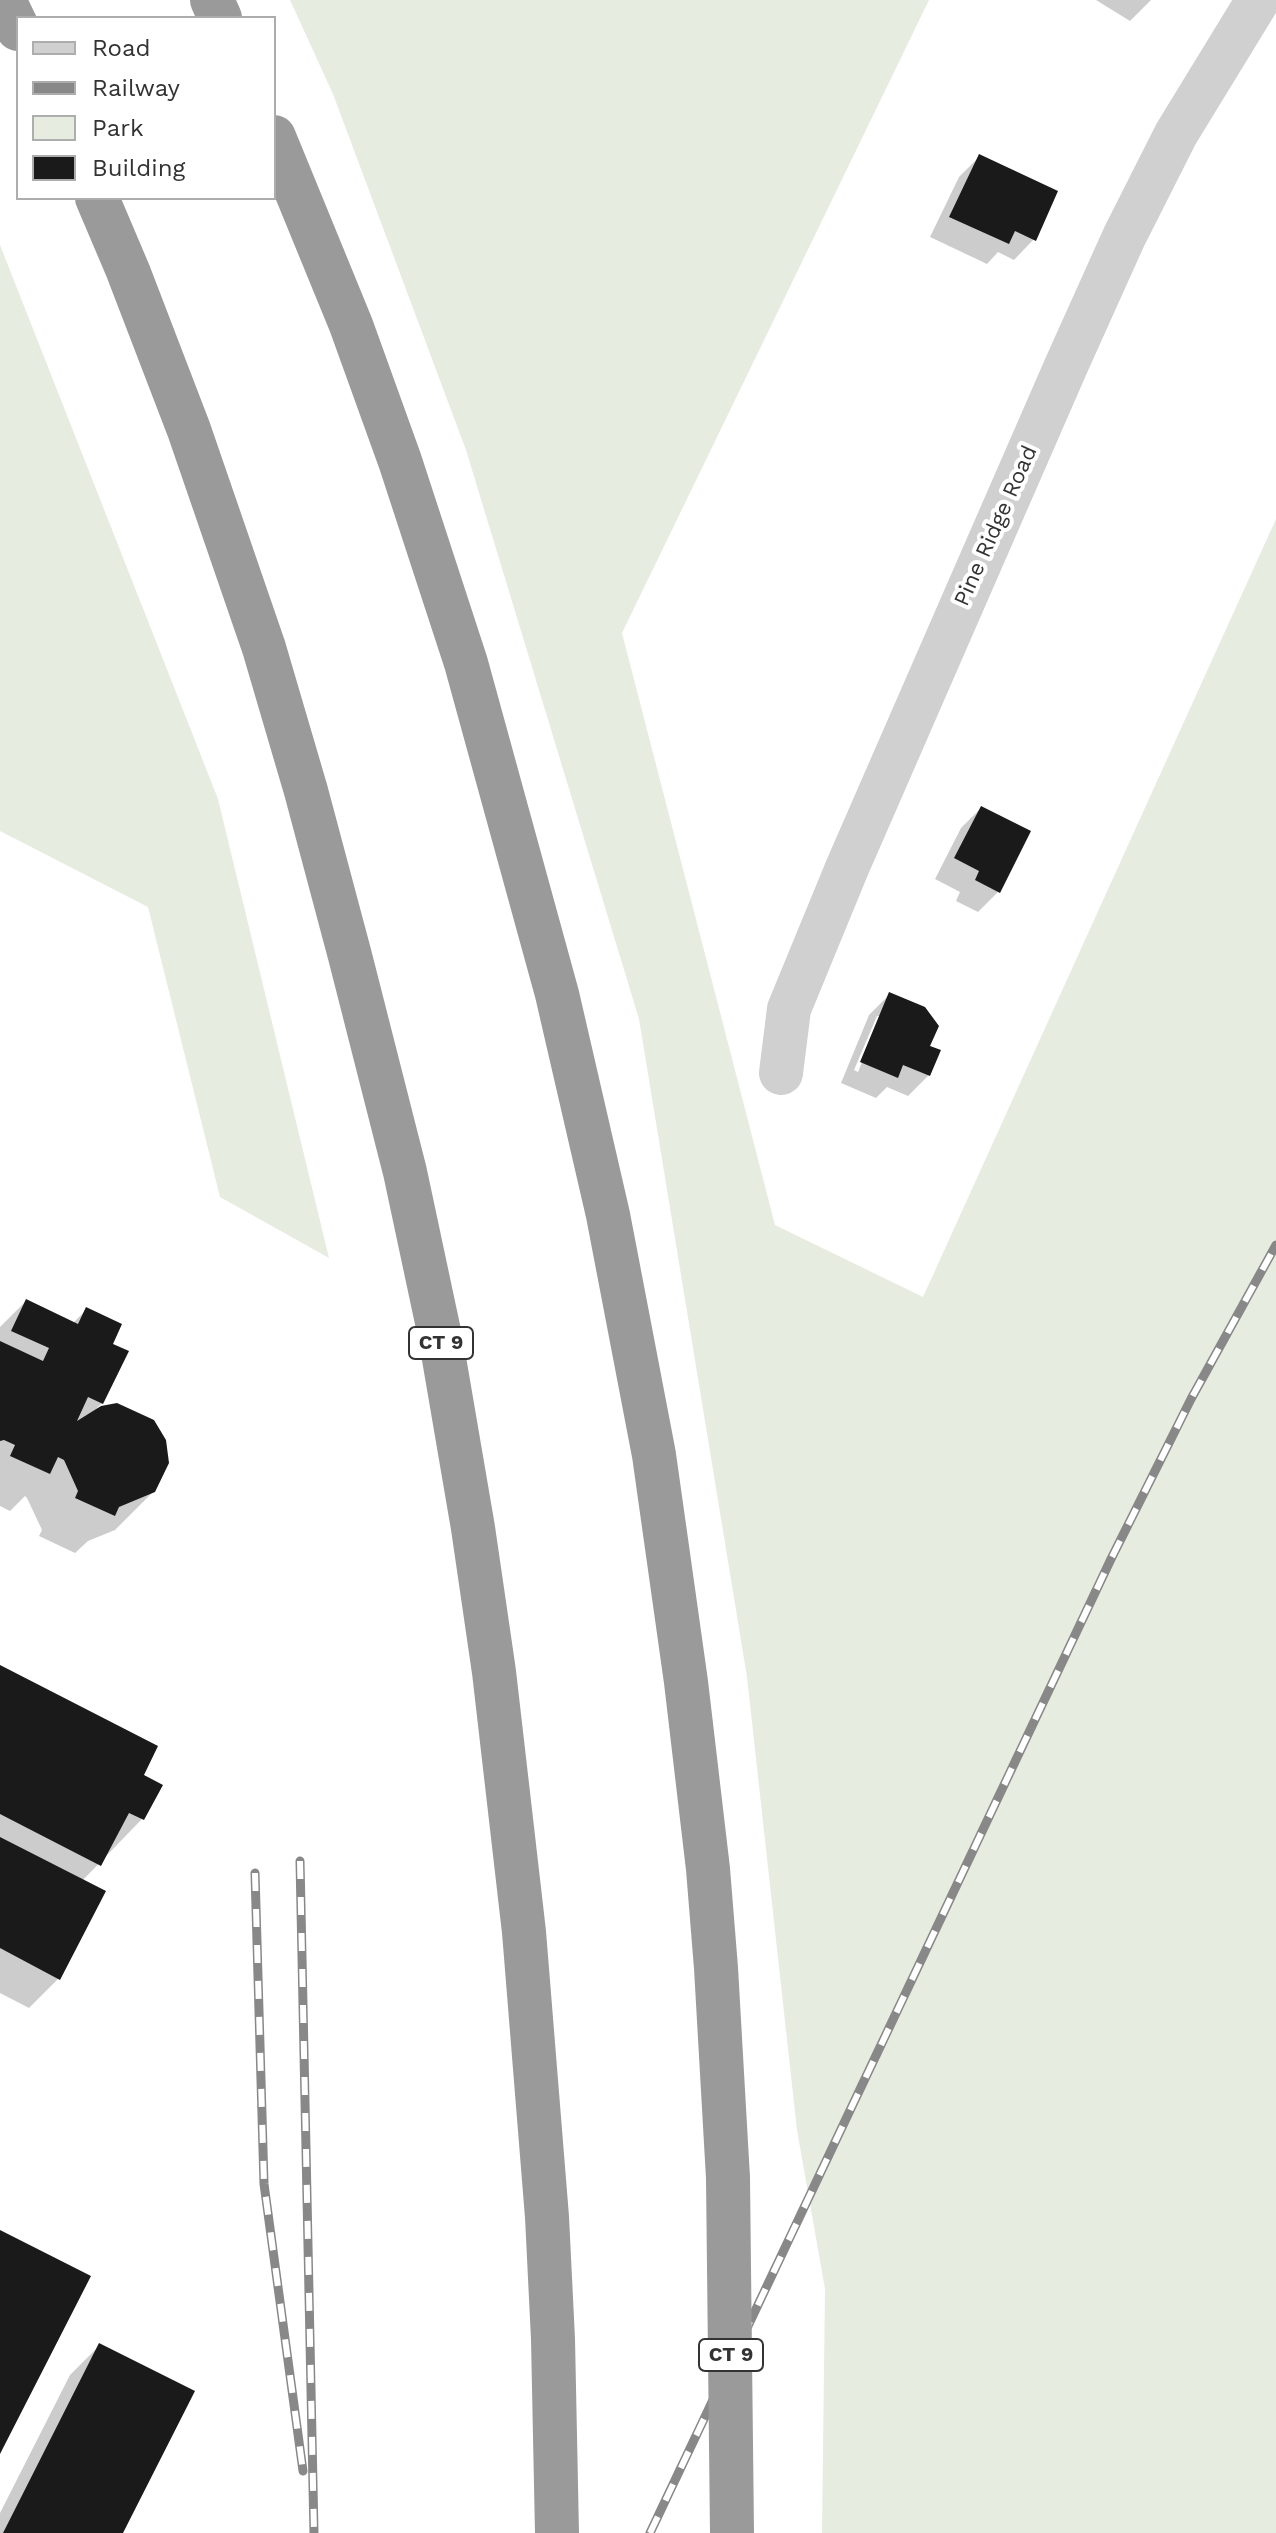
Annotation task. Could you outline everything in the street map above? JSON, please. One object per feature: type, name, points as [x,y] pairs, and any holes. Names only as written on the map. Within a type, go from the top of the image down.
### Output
[{"type":"highway","points":[[4,0],[16,25]]},
{"type":"highway","name":"CT 9","points":[[276,142],[356,338],[466,663],[529,887],[605,1201],[654,1455],[686,1682],[709,1883],[728,2178],[732,2533]]},
{"type":"highway","name":"CT 9","points":[[98,200],[189,430],[264,648],[354,972],[405,1172],[441,1341],[490,1643],[523,1917],[547,2217],[557,2533]]},
{"type":"street","name":"Pine Ridge Road","points":[[781,1073],[789,1009],[847,868],[1072,351],[1176,134],[1258,0]]},
{"type":"green space","points":[[290,0],[929,0],[622,633],[775,1225],[923,1297],[1276,519],[1276,2533],[822,2533],[825,2289],[797,2130],[747,1677],[639,1019],[466,450],[333,94]]},
{"type":"green space","points":[[0,245],[218,799],[329,1258],[220,1197],[148,907],[0,831]]},
{"type":"building","points":[[979,154],[1058,191],[1036,241],[1015,231],[1009,244],[949,217]]},
{"type":"building","points":[[981,806],[1031,831],[1000,893],[975,880],[979,871],[954,858]]},
{"type":"building","points":[[889,992],[925,1007],[939,1026],[930,1046],[941,1050],[930,1076],[903,1065],[898,1078],[860,1062]]},
{"type":"building","points":[[26,1299],[78,1324],[86,1307],[122,1324],[113,1344],[129,1351],[103,1404],[88,1397],[77,1421],[101,1406],[117,1403],[154,1420],[166,1440],[169,1463],[155,1492],[119,1507],[115,1516],[75,1498],[78,1491],[64,1460],[58,1457],[50,1474],[10,1456],[15,1445],[0,1441],[0,1341],[43,1361],[49,1348],[11,1331]]},
{"type":"building","points":[[0,1665],[158,1746],[144,1775],[163,1785],[144,1820],[129,1813],[101,1866],[0,1814]]},
{"type":"building","points":[[0,1837],[106,1891],[60,1980],[0,1948]]},
{"type":"building","points":[[0,2230],[91,2276],[0,2454]]},
{"type":"building","points":[[99,2343],[195,2391],[123,2533],[3,2533]]},
{"type":"railway","points":[[650,2533],[1111,1559],[1191,1399],[1276,1245]]},
{"type":"railway","points":[[300,1861],[314,2533]]},
{"type":"railway","points":[[255,1873],[264,2184],[303,2471]]}]
